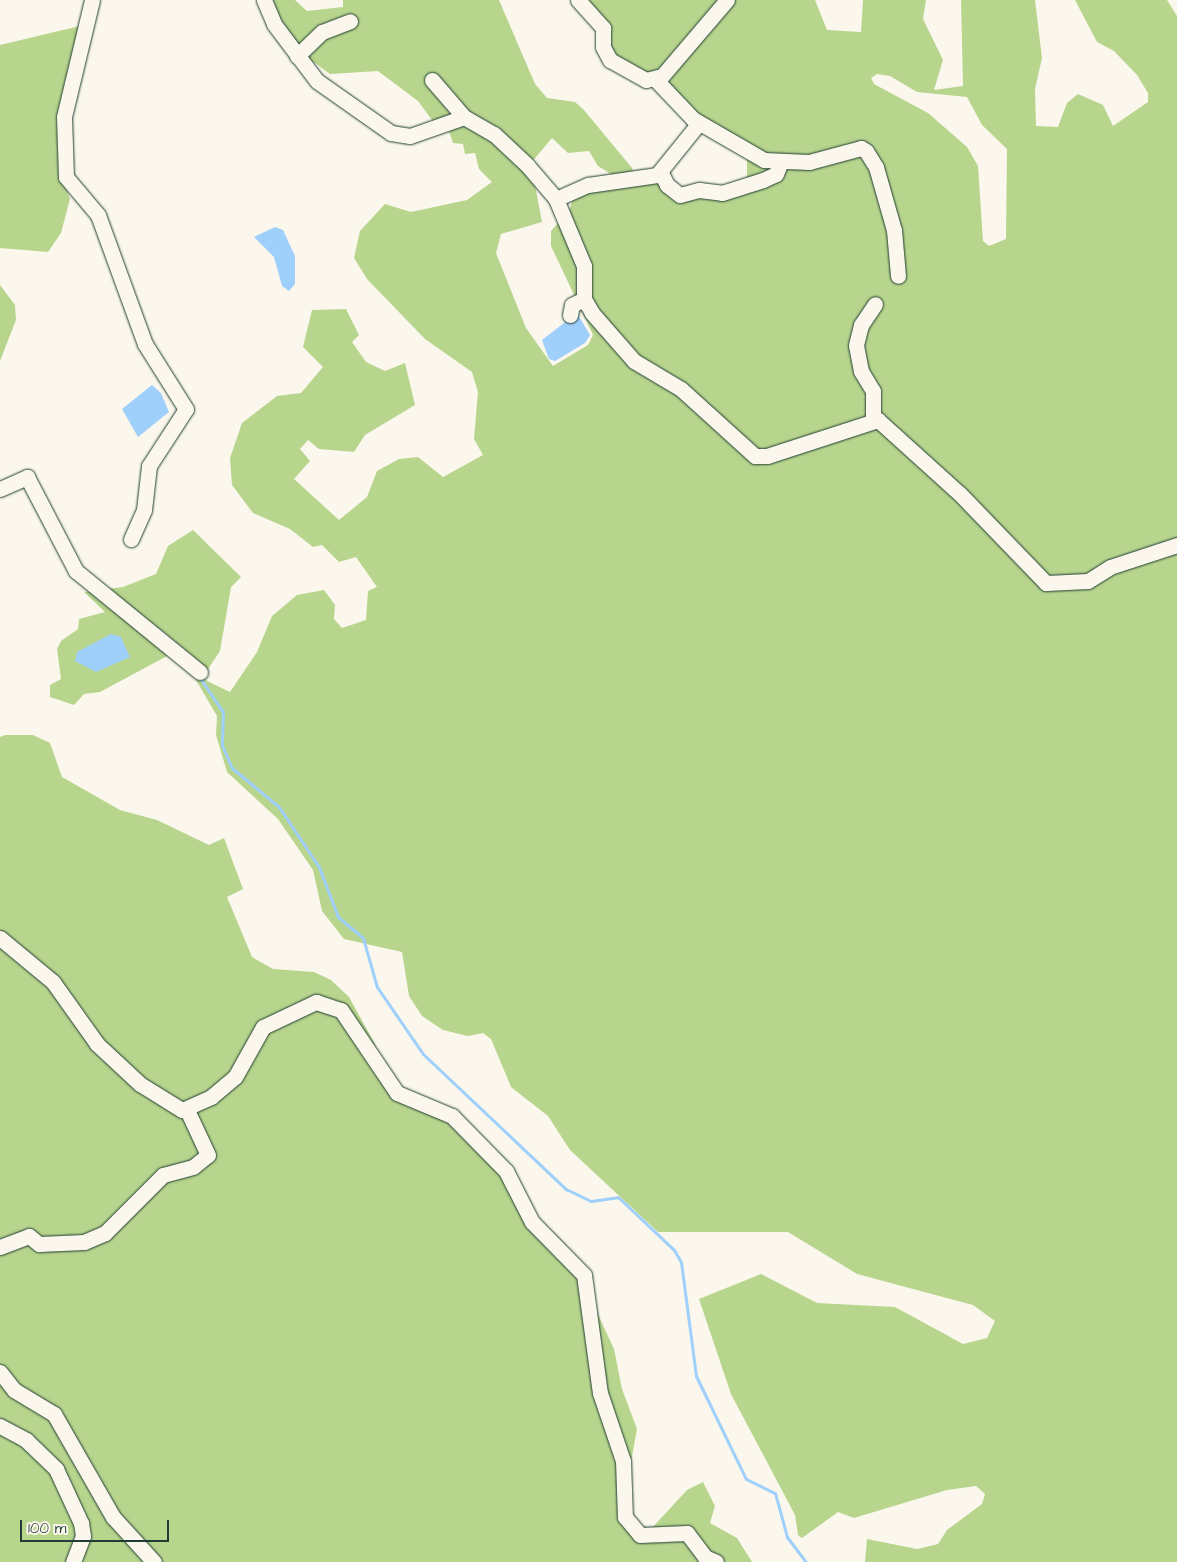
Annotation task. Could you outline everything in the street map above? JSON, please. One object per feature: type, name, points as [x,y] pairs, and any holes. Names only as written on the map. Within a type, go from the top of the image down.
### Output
[{"type":"street","points":[[92,0],[64,117],[66,177],[98,215],[145,344],[186,409],[149,466],[144,510],[131,539]]},
{"type":"street","points":[[264,0],[274,24],[297,56],[326,89],[395,135],[410,136],[464,117]]},
{"type":"street","points":[[578,0],[603,28],[603,47],[610,60],[627,73],[656,80],[699,123],[744,151],[780,164],[866,151],[876,167],[894,230],[898,276]]},
{"type":"street","points":[[656,80],[727,0]]},
{"type":"street","points":[[297,56],[311,40],[350,21]]},
{"type":"street","points":[[432,80],[464,117],[494,134],[556,199],[584,266],[584,299],[626,355],[680,389],[755,456],[767,456],[873,419],[892,430],[960,494],[1041,581],[1088,581],[1114,565],[1177,545]]},
{"type":"street","points":[[556,199],[588,186],[661,173],[699,123]]},
{"type":"street","points":[[661,173],[667,185],[680,195],[700,190],[722,192],[764,180],[776,174],[780,164]]},
{"type":"street","points":[[570,315],[572,304],[584,299]]},
{"type":"street","points":[[873,419],[873,391],[861,371],[856,345],[861,325],[875,304]]},
{"type":"street","points":[[0,489],[26,477],[76,571],[200,672]]},
{"type":"street","points":[[0,938],[53,982],[97,1044],[140,1084],[176,1108],[187,1110],[236,1077],[263,1027],[316,1002],[341,1010],[397,1093],[452,1116],[506,1171],[532,1222],[584,1275],[600,1393],[623,1461],[625,1517],[640,1535],[687,1533],[705,1557],[716,1562]]},
{"type":"street","points":[[0,1247],[29,1236],[39,1244],[84,1242],[105,1233],[163,1175],[193,1167],[208,1155],[187,1110]]},
{"type":"street","points":[[0,1372],[14,1390],[54,1414],[113,1517],[154,1562]]},
{"type":"street","points":[[0,1426],[26,1440],[56,1469],[81,1523],[83,1536],[73,1562]]},
{"type":"green space","points":[[271,0],[295,0],[307,11],[343,7],[343,0],[499,0],[535,84],[547,98],[575,102],[584,110],[632,168],[634,174],[614,176],[598,166],[589,151],[568,153],[552,138],[525,170],[535,185],[542,222],[501,234],[496,253],[526,328],[553,366],[588,345],[593,335],[551,246],[551,231],[569,211],[575,193],[661,178],[675,187],[733,190],[747,177],[747,145],[703,121],[611,52],[575,0],[815,0],[827,30],[861,32],[863,0],[926,0],[923,19],[943,60],[934,90],[963,86],[961,0],[1035,0],[1042,58],[1035,89],[1036,126],[1058,127],[1067,103],[1078,94],[1103,105],[1113,126],[1148,102],[1148,93],[1137,75],[1114,51],[1097,42],[1075,0],[1167,0],[1177,16],[1177,1562],[865,1562],[867,1539],[917,1549],[938,1544],[947,1530],[982,1504],[985,1494],[976,1486],[947,1490],[854,1518],[838,1512],[802,1538],[798,1535],[795,1515],[731,1394],[699,1299],[761,1274],[817,1303],[895,1307],[963,1344],[987,1338],[995,1321],[973,1305],[857,1274],[788,1232],[658,1232],[570,1150],[548,1116],[511,1087],[491,1039],[483,1033],[468,1036],[443,1030],[422,1016],[409,996],[402,952],[344,939],[322,911],[313,870],[278,819],[227,772],[216,735],[217,716],[193,675],[169,655],[100,692],[84,694],[74,705],[50,697],[50,685],[61,679],[57,649],[61,641],[78,629],[79,619],[105,612],[84,592],[123,587],[156,574],[168,546],[193,530],[241,577],[231,587],[220,651],[204,675],[207,681],[230,692],[257,652],[272,616],[297,595],[324,590],[335,605],[334,619],[342,628],[366,620],[368,591],[377,587],[356,557],[339,562],[322,545],[313,547],[290,529],[253,513],[232,485],[230,458],[242,423],[277,396],[301,393],[323,367],[303,347],[312,310],[346,309],[359,335],[352,342],[366,362],[385,371],[405,363],[415,405],[365,435],[354,452],[319,449],[308,440],[300,449],[310,461],[294,479],[339,520],[367,497],[377,471],[399,459],[418,457],[443,477],[483,455],[474,439],[478,392],[472,372],[425,339],[367,279],[354,258],[360,231],[385,204],[411,212],[467,200],[492,182],[479,169],[475,153],[465,154],[463,144],[453,143],[448,128],[438,128],[418,101],[378,71],[330,74],[300,52],[276,20]],"holes":[[[877,74],[890,76],[917,92],[967,97],[982,125],[1007,149],[1006,239],[989,246],[983,241],[978,166],[967,147],[928,113],[874,84],[871,78]]]},
{"type":"green space","points":[[84,25],[60,171],[70,199],[61,233],[48,252],[0,248],[0,45]]},
{"type":"green space","points":[[0,285],[15,305],[16,320],[0,361]]},
{"type":"green space","points":[[5,735],[33,735],[50,743],[62,777],[120,810],[157,820],[209,845],[224,838],[243,889],[227,897],[252,957],[273,969],[314,972],[331,980],[349,997],[375,1044],[380,1073],[442,1113],[501,1171],[582,1280],[614,1349],[622,1389],[637,1429],[626,1489],[635,1525],[652,1528],[687,1490],[703,1482],[715,1506],[710,1523],[737,1538],[752,1562],[0,1562],[0,737]]},
{"type":"water","points":[[275,227],[283,230],[295,256],[295,284],[289,291],[282,286],[274,257],[254,237]]},
{"type":"water","points":[[577,313],[590,335],[585,343],[555,361],[549,359],[542,340]]},
{"type":"water","points":[[152,385],[161,393],[169,412],[138,437],[122,409]]},
{"type":"water","points":[[111,634],[121,637],[130,657],[96,672],[75,661],[77,652]]},
{"type":"waterway","points":[[159,630],[182,649]]},
{"type":"waterway","points":[[200,678],[223,712],[222,745],[232,768],[279,807],[319,867],[338,917],[363,938],[377,987],[423,1054],[566,1189],[591,1201],[618,1197],[674,1250],[681,1262],[696,1376],[746,1479],[775,1493],[787,1537],[806,1562]]}]
